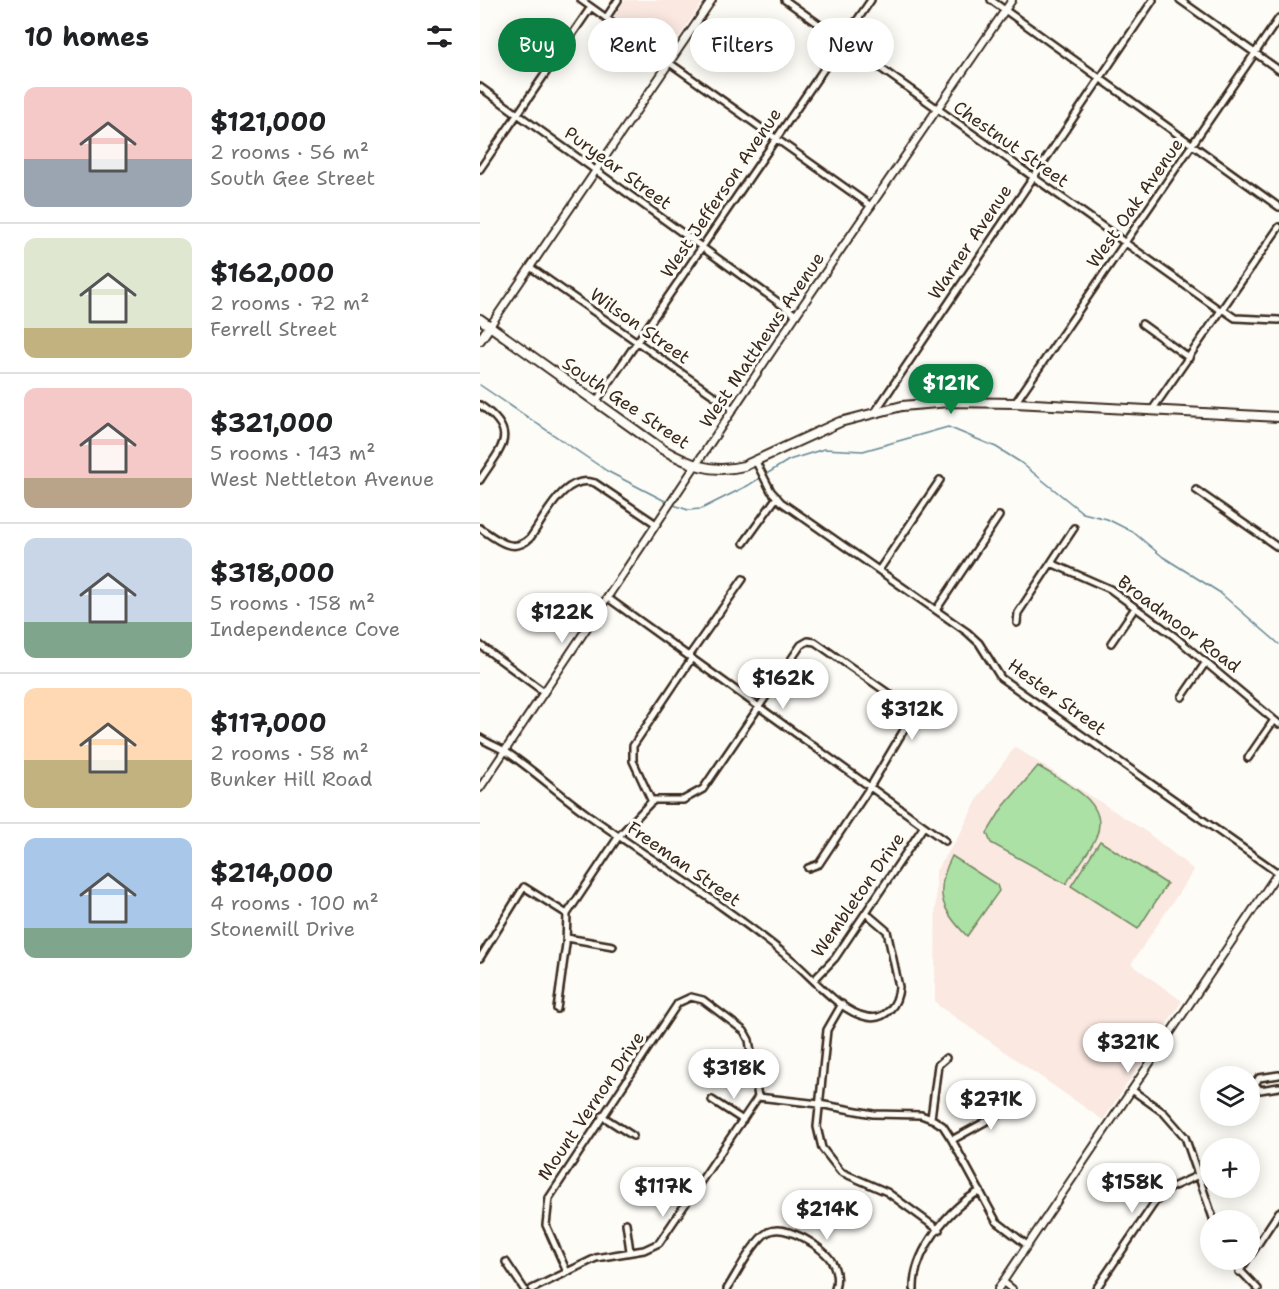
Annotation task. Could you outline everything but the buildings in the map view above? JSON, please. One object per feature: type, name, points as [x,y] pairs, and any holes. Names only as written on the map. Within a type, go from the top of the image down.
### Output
[{"type":"main road","name":"South Gee Street","points":[[480,319],[662,449],[695,466],[728,470],[755,460],[806,435],[874,412],[902,406],[950,402],[1279,417]]},
{"type":"main road","points":[[480,340],[490,326]]},
{"type":"street","points":[[581,0],[606,18],[618,0]]},
{"type":"street","points":[[678,50],[712,0]]},
{"type":"street","name":"Chestnut Street","points":[[785,0],[809,18]]},
{"type":"street","name":"West Jefferson Avenue","points":[[859,18],[871,0]]},
{"type":"street","points":[[991,0],[1279,207]]},
{"type":"street","name":"West Matthews Avenue","points":[[480,788],[796,315],[1012,0]]},
{"type":"street","name":"Warner Avenue","points":[[874,412],[1031,176],[1152,0]]},
{"type":"street","points":[[1180,0],[1279,70]]},
{"type":"street","points":[[480,169],[591,7]]},
{"type":"street","name":"West Oak Avenue","points":[[1015,404],[1279,18]]},
{"type":"street","points":[[678,69],[777,137],[871,206]]},
{"type":"street","points":[[490,326],[663,72]]},
{"type":"street","name":"West Jefferson Avenue","points":[[596,402],[821,72]]},
{"type":"street","name":"Chestnut Street","points":[[884,72],[1125,244],[1222,310],[1235,318],[1279,320]]},
{"type":"street","name":"Puryear Street","points":[[480,87],[796,315]]},
{"type":"street","points":[[1152,410],[1279,227]]},
{"type":"street","name":"Wilson Street","points":[[530,267],[733,409]]},
{"type":"street","points":[[1142,324],[1189,358]]},
{"type":"street","points":[[480,405],[498,418],[505,433],[503,445],[480,480]]},
{"type":"street","name":"Hester Street","points":[[755,460],[777,497],[936,610],[979,644],[1001,678],[1279,872]]},
{"type":"street","points":[[480,528],[502,543],[516,546],[523,544],[530,538],[564,490],[574,482],[586,480],[595,483],[656,524]]},
{"type":"street","points":[[879,570],[940,480]]},
{"type":"street","points":[[1196,490],[1279,548]]},
{"type":"street","points":[[744,543],[777,497]]},
{"type":"street","points":[[936,610],[999,516]]},
{"type":"street","points":[[1017,623],[1018,613],[1074,528]]},
{"type":"street","name":"Broadmoor Road","points":[[1051,563],[1103,585],[1206,662],[1279,724]]},
{"type":"street","points":[[652,802],[633,761],[633,746],[743,579]]},
{"type":"street","points":[[608,598],[945,841]]},
{"type":"street","points":[[1112,643],[1135,608]]},
{"type":"street","points":[[557,1009],[567,938],[567,914],[619,836],[652,802],[683,800],[698,793],[801,645],[808,641],[815,642],[909,709],[909,724],[819,864],[808,868]]},
{"type":"street","points":[[480,645],[544,693]]},
{"type":"street","points":[[1182,697],[1206,662]]},
{"type":"street","points":[[1248,758],[1274,720]]},
{"type":"street","name":"Freeman Street","points":[[480,738],[506,751],[619,836],[785,954],[842,1004],[866,1017],[880,1016],[891,1009],[898,995],[886,931],[866,913]]},
{"type":"street","name":"Wembleton Drive","points":[[814,980],[835,958],[924,826]]},
{"type":"street","points":[[998,1289],[1279,872]]},
{"type":"street","points":[[480,958],[524,887],[567,914]]},
{"type":"street","points":[[567,938],[613,946]]},
{"type":"street","name":"Mount Vernon Drive","points":[[567,1272],[549,1233],[546,1208],[553,1190],[676,1006],[685,999],[703,1000],[744,1031],[749,1040],[758,1097]]},
{"type":"street","points":[[842,1004],[826,1029],[819,1104],[819,1140],[835,1166],[852,1178],[887,1192],[939,1230]]},
{"type":"street","points":[[931,1118],[938,1065],[946,1058]]},
{"type":"street","points":[[1279,1076],[1259,1078],[1255,1084],[1260,1089],[1279,1087]]},
{"type":"street","points":[[1132,1090],[1173,1122],[1191,1148],[1210,1210]]},
{"type":"street","points":[[532,1289],[604,1255],[650,1248],[663,1239],[758,1097],[819,1104],[873,1114],[921,1115],[931,1118],[943,1126],[952,1140],[996,1221],[1027,1245]]},
{"type":"street","points":[[712,1100],[743,1120]]},
{"type":"street","points":[[952,1140],[1003,1112],[1007,1101]]},
{"type":"street","points":[[602,1116],[633,1136]]},
{"type":"street","points":[[1096,1289],[1155,1202],[1170,1188],[1199,1175]]},
{"type":"street","points":[[914,1289],[916,1265],[939,1230],[955,1208],[980,1191]]},
{"type":"street","points":[[1260,1241],[1279,1212]]},
{"type":"street","points":[[626,1222],[630,1251]]},
{"type":"street","points":[[727,1289],[760,1239],[775,1230],[791,1231],[828,1255],[836,1271],[835,1289]]},
{"type":"street","points":[[506,1262],[524,1289]]},
{"type":"street","points":[[1239,1272],[1258,1289]]},
{"type":"street","points":[[1003,1282],[1012,1289]]},
{"type":"shaded area","points":[[625,0],[704,0],[678,38],[678,18],[613,17]]},
{"type":"shaded area","points":[[1015,747],[1145,831],[1194,870],[1131,964],[1182,1001],[1103,1120],[935,1001],[936,871],[960,834],[979,796]]},
{"type":"green space","points":[[1038,766],[1082,794],[1097,813],[1099,824],[1096,837],[1066,884],[991,843],[987,833],[1003,807]]},
{"type":"green space","points":[[1100,841],[1167,884],[1138,929],[1071,886]]},
{"type":"green space","points":[[952,856],[997,885],[999,891],[967,936],[951,917],[943,899],[943,879]]},
{"type":"waterway","points":[[480,385],[607,471],[667,502]]},
{"type":"waterway","points":[[671,504],[688,510],[701,509],[747,486],[789,460],[824,449],[863,451],[948,427],[996,447],[1020,462],[1083,513],[1107,519],[1133,532],[1163,557],[1219,592],[1279,644]]}]
